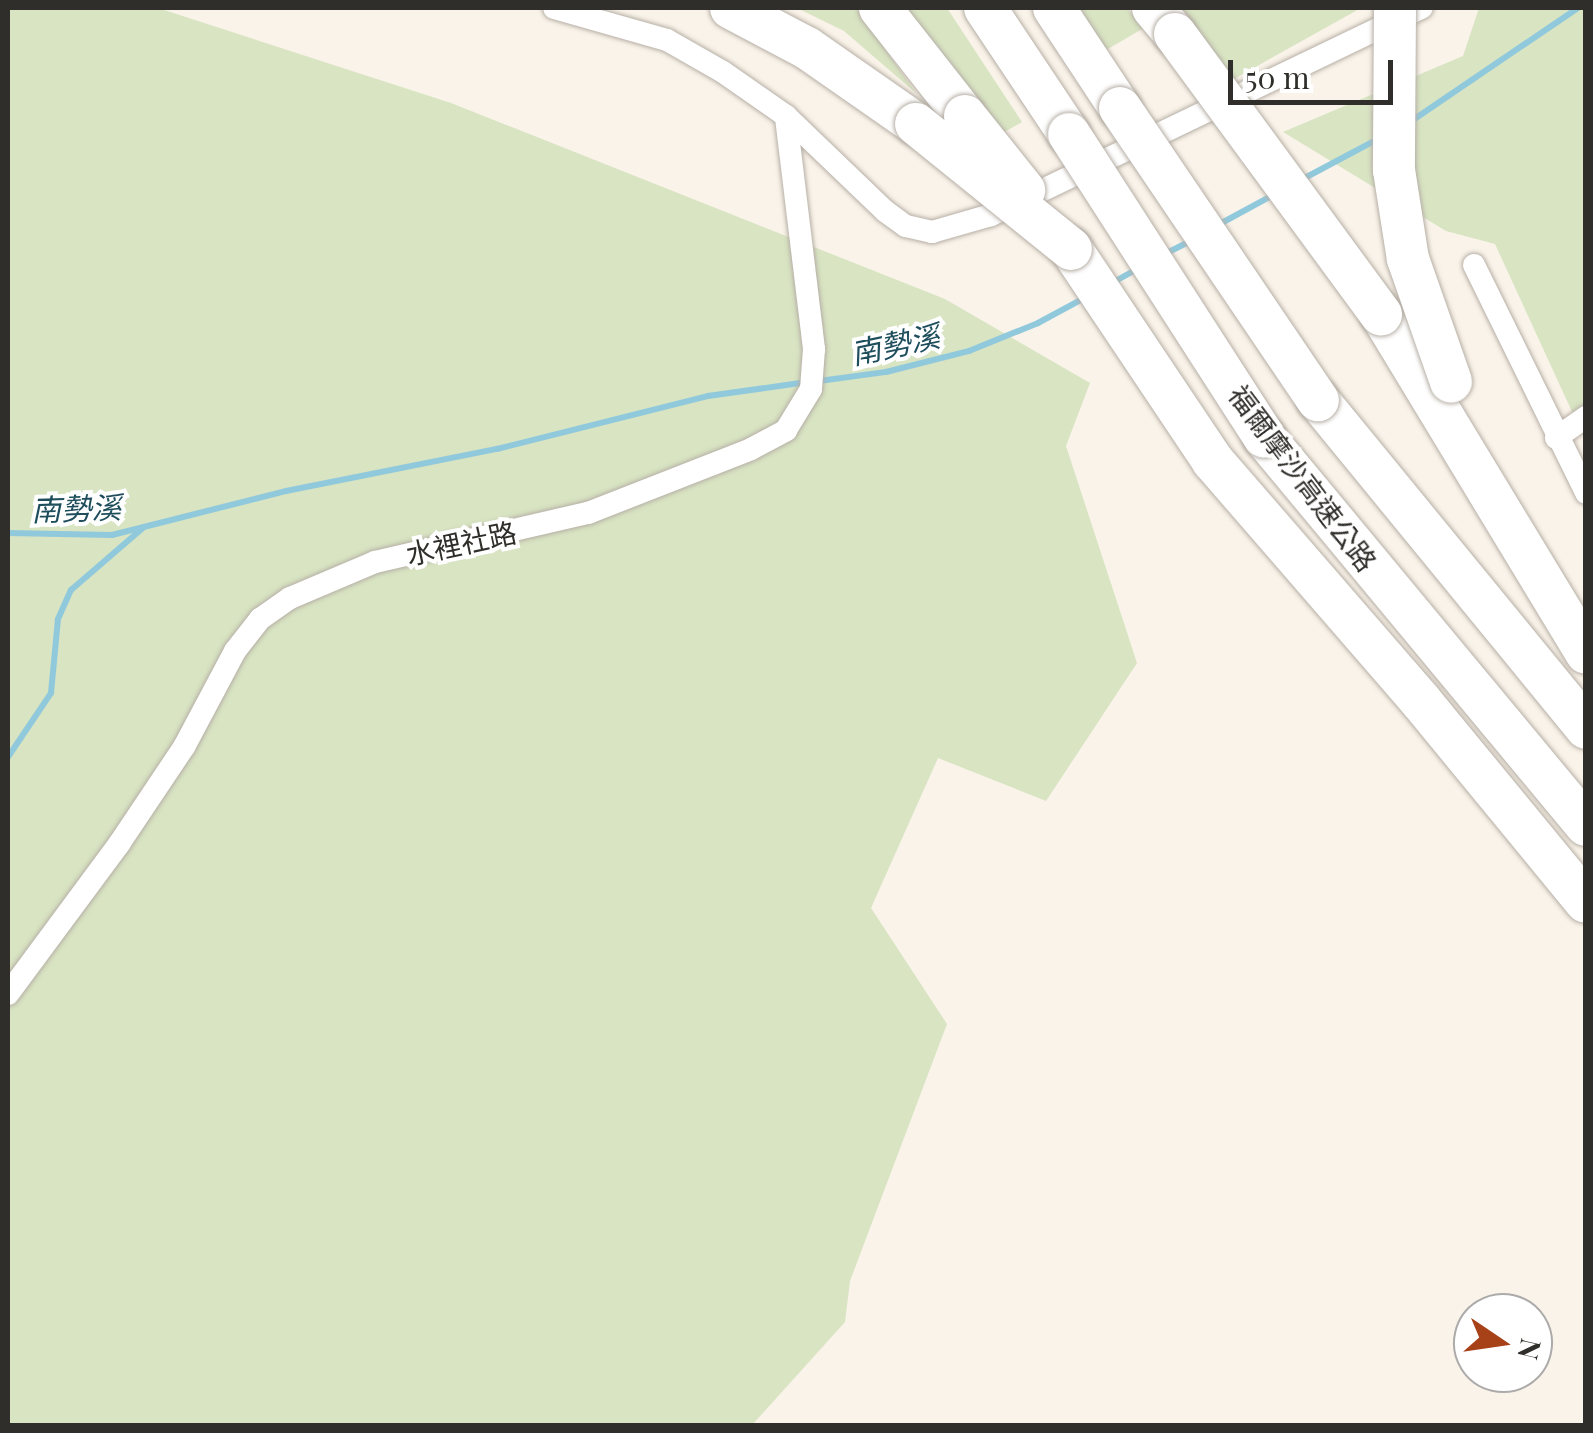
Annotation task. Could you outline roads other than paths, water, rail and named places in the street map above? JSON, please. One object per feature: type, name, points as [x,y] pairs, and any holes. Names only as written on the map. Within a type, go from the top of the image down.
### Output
[{"type":"highway","points":[[731,8],[807,48],[916,124],[1072,249]]},
{"type":"highway","points":[[880,8],[1072,249],[1213,461],[1420,700],[1586,902]]},
{"type":"highway","name":"福爾摩沙高速公路","points":[[985,8],[1264,437],[1586,825]]},
{"type":"highway","points":[[1054,8],[1318,400],[1586,728]]},
{"type":"highway","points":[[1394,8],[1394,170],[1408,260],[1450,382],[1576,638]]},
{"type":"highway","points":[[1164,21],[1381,314],[1576,638]]},
{"type":"street","points":[[554,8],[666,40],[786,116],[885,212],[906,226],[932,232],[991,215],[1422,8]]},
{"type":"street","name":"水裡社路","points":[[8,994],[119,844],[184,747],[235,650],[260,619],[290,598],[376,562],[566,520],[751,449],[786,430],[812,380],[786,116]]},
{"type":"street","points":[[1474,266],[1586,493]]},
{"type":"street","points":[[1556,438],[1586,417]]},
{"type":"waterway","name":"南勢溪","points":[[1410,122],[1578,8]]},
{"type":"waterway","name":"南勢溪","points":[[1299,181],[1376,140]]},
{"type":"waterway","name":"南勢溪","points":[[1216,226],[1275,194]]},
{"type":"waterway","name":"南勢溪","points":[[1163,255],[1192,240]]},
{"type":"waterway","name":"南勢溪","points":[[1110,284],[1139,268]]},
{"type":"waterway","name":"南勢溪","points":[[819,381],[886,372],[969,351],[1038,323],[1086,297]]},
{"type":"waterway","name":"南勢溪","points":[[8,533],[112,535],[286,491],[497,449],[708,396],[807,382]]},
{"type":"waterway","name":"南勢溪","points":[[8,757],[51,693],[58,619],[71,590],[144,527]]}]
